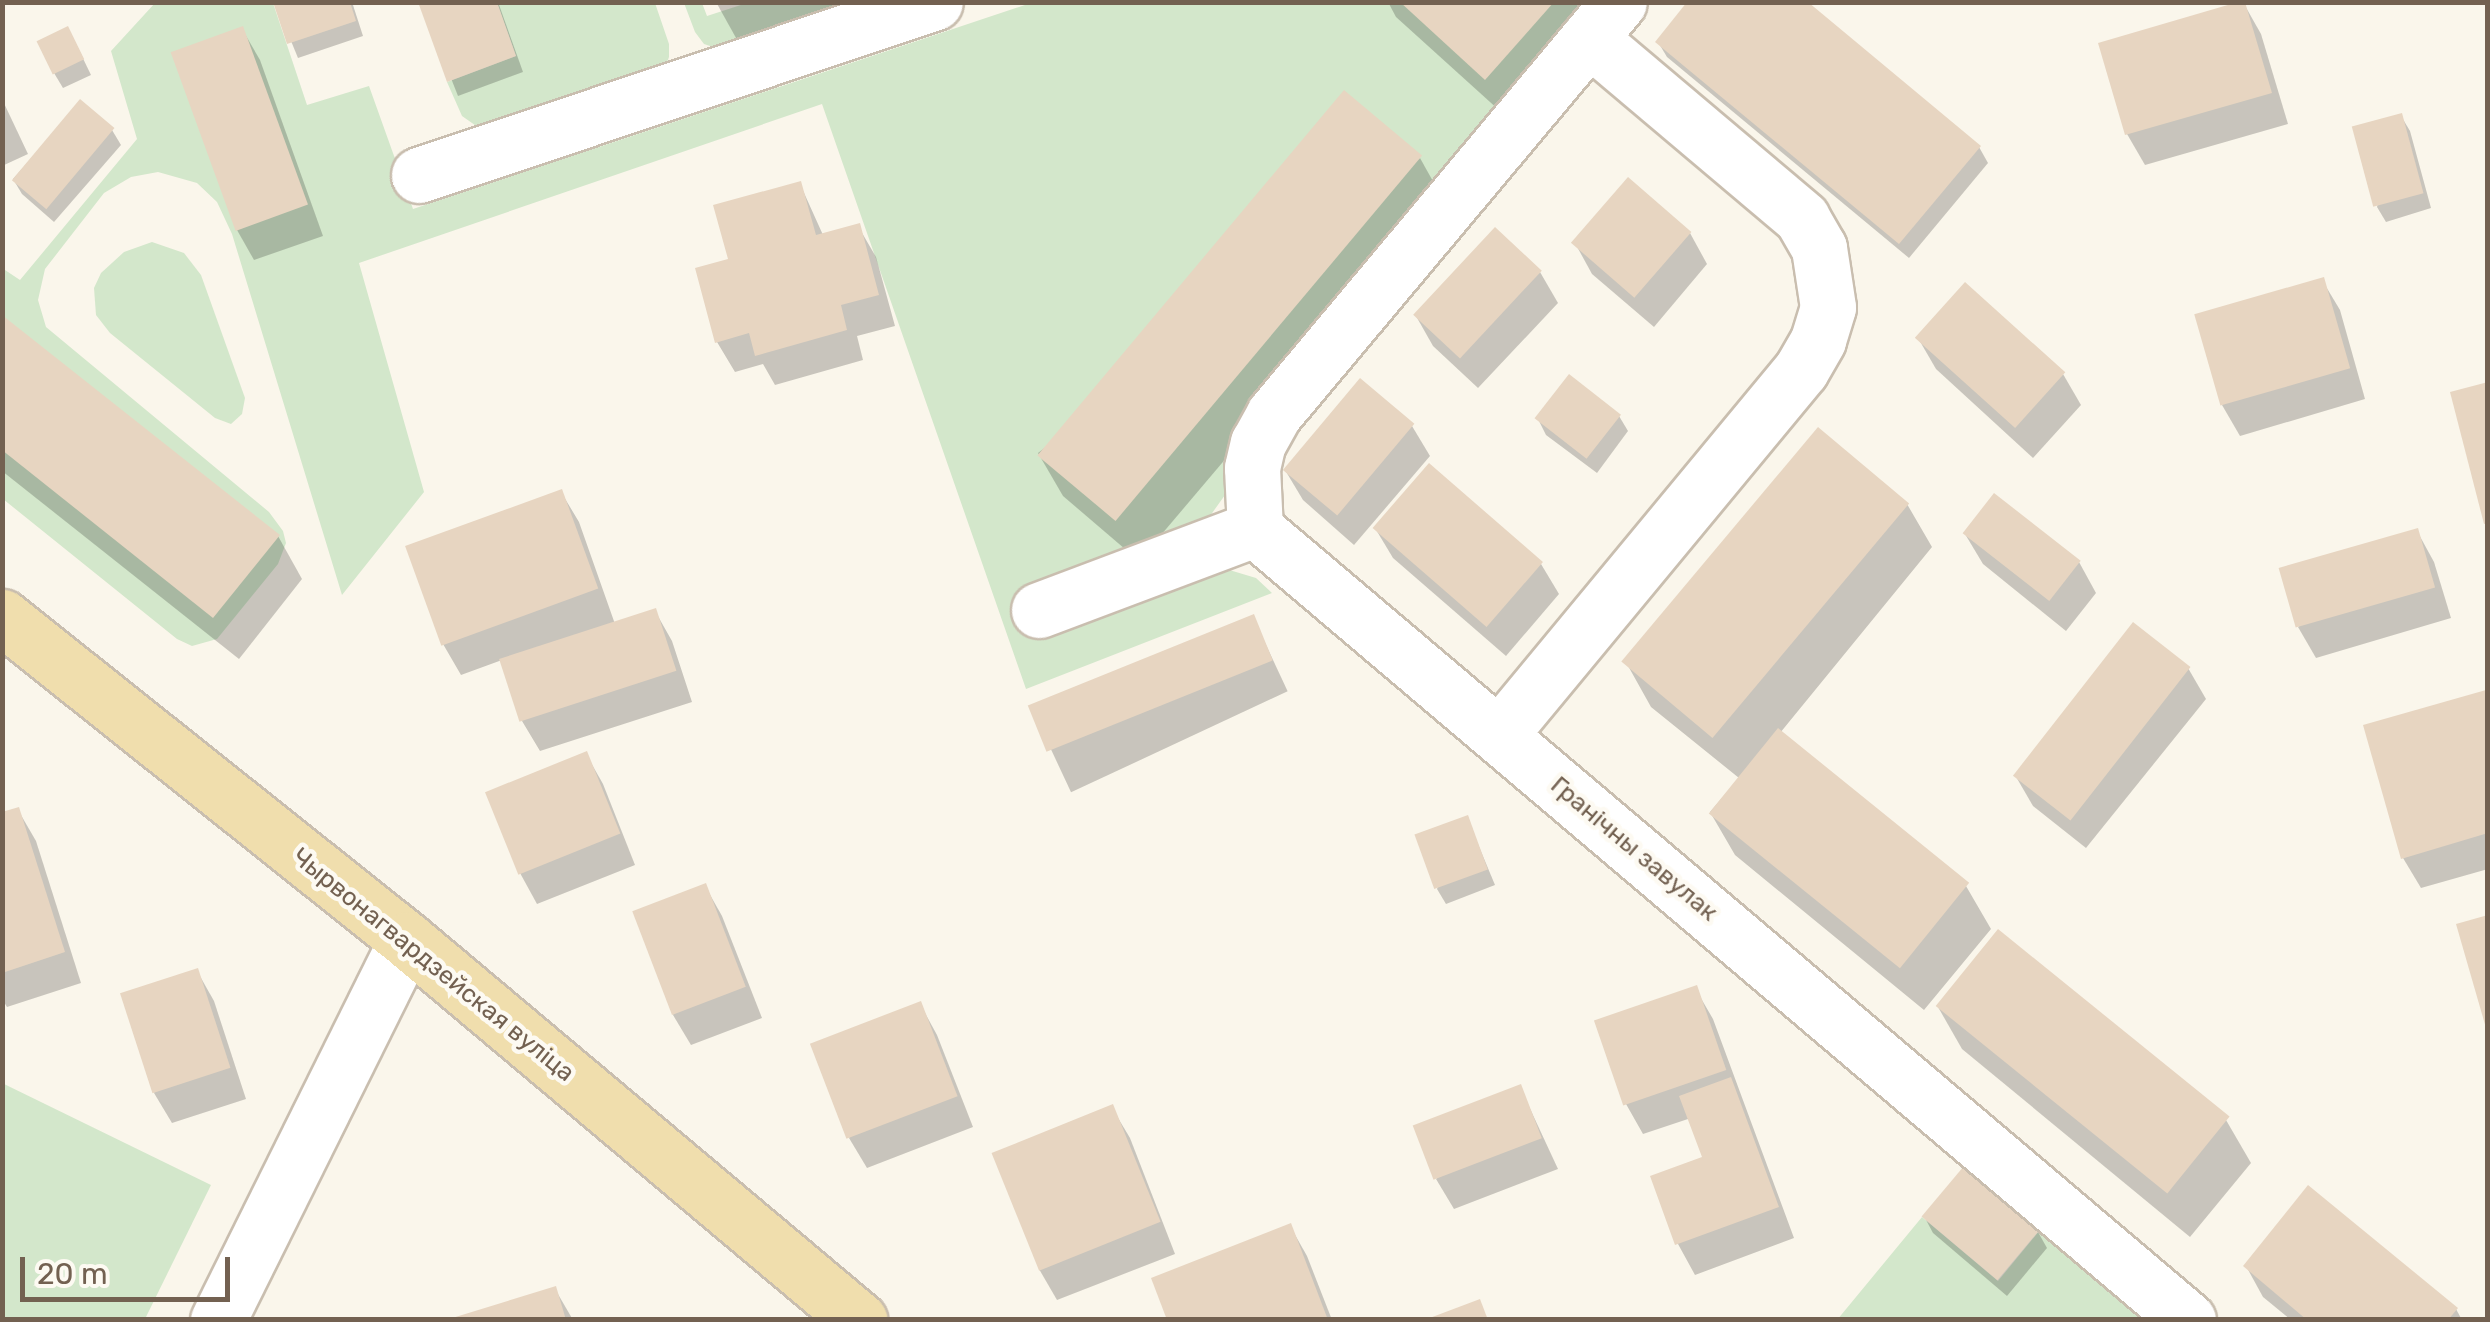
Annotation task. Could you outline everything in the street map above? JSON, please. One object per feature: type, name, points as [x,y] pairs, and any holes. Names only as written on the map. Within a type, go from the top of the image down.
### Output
[{"type":"main road","name":"Чырвонагвардзейская вуліца","points":[[2,617],[408,940],[859,1320]]},
{"type":"street","points":[[419,175],[935,2]]},
{"type":"street","points":[[1039,610],[1255,529],[1252,468],[1258,443],[1274,414],[1604,20],[1802,218],[1819,248],[1828,306],[1818,340],[1801,370],[1499,735]]},
{"type":"street","name":"Гранічны завулак","points":[[1255,529],[2188,1320]]},
{"type":"street","points":[[218,1320],[408,940]]},
{"type":"green space","points":[[155,3],[273,3],[307,105],[369,86],[413,209],[1031,3],[1592,3],[1237,446],[1225,495],[1205,523],[1226,569],[1256,578],[1272,593],[1026,689],[822,104],[359,263],[424,492],[342,595],[232,234],[217,202],[197,183],[158,172],[131,177],[104,193],[45,269],[38,300],[46,327],[269,512],[283,531],[286,543],[278,564],[217,639],[192,646],[177,639],[3,499],[2,268],[20,280],[137,139],[111,51]]},
{"type":"green space","points":[[497,3],[655,3],[669,44],[669,57],[665,68],[482,130],[462,116],[447,82],[516,56]]},
{"type":"green space","points":[[684,3],[702,3],[707,16],[747,3],[846,3],[713,47],[704,44],[695,32]]},
{"type":"green space","points":[[152,242],[184,253],[201,275],[245,398],[242,414],[231,424],[215,418],[110,333],[96,315],[94,288],[101,273],[124,252]]},
{"type":"green space","points":[[2,1083],[211,1185],[145,1319],[3,1319]]},
{"type":"green space","points":[[1922,1217],[1998,1281],[2040,1230],[2144,1319],[1837,1320]]},
{"type":"building","points":[[273,2],[350,2],[356,21],[287,44]]},
{"type":"building","points":[[418,2],[497,2],[516,56],[447,82]]},
{"type":"building","points":[[1400,2],[1554,2],[1485,80]]},
{"type":"building","points":[[1687,2],[1808,2],[1981,146],[1899,244],[1655,42]]},
{"type":"building","points":[[2245,2],[2272,93],[2125,135],[2098,43]]},
{"type":"building","points":[[68,26],[84,59],[53,75],[37,41]]},
{"type":"building","points":[[243,26],[308,205],[236,231],[171,52]]},
{"type":"building","points":[[1344,90],[1422,156],[1116,521],[1037,455]]},
{"type":"building","points":[[80,99],[114,128],[46,209],[12,180]]},
{"type":"building","points":[[2402,113],[2423,193],[2373,207],[2352,126]]},
{"type":"building","points":[[1628,177],[1691,232],[1634,298],[1571,243]]},
{"type":"building","points":[[801,181],[816,235],[860,223],[879,295],[841,305],[847,330],[755,356],[749,333],[715,343],[695,268],[728,259],[713,205]]},
{"type":"building","points":[[1495,227],[1542,271],[1460,358],[1413,315]]},
{"type":"building","points":[[2324,277],[2350,368],[2220,406],[2194,314]]},
{"type":"building","points":[[1965,282],[2065,372],[2015,428],[1915,338]]},
{"type":"building","points":[[2,315],[280,535],[213,618],[2,450]]},
{"type":"building","points":[[1569,374],[1621,415],[1587,459],[1535,418]]},
{"type":"building","points":[[1360,378],[1414,424],[1337,516],[1283,470]]},
{"type":"building","points":[[2488,382],[2488,523],[2484,524],[2450,392]]},
{"type":"building","points":[[1818,427],[1909,503],[1712,738],[1621,661]]},
{"type":"building","points":[[1429,463],[1543,562],[1487,627],[1373,528]]},
{"type":"building","points":[[562,489],[598,589],[441,646],[405,546]]},
{"type":"building","points":[[1994,493],[2081,561],[2049,601],[1963,533]]},
{"type":"building","points":[[2418,528],[2435,588],[2296,628],[2279,568]]},
{"type":"building","points":[[656,608],[676,671],[519,722],[499,659]]},
{"type":"building","points":[[1254,614],[1273,660],[1046,752],[1028,705]]},
{"type":"building","points":[[2133,622],[2191,667],[2070,821],[2013,776]]},
{"type":"building","points":[[2486,690],[2488,833],[2401,859],[2363,725]]},
{"type":"building","points":[[1778,728],[1969,883],[1900,968],[1709,813]]},
{"type":"building","points":[[587,751],[620,834],[518,875],[485,792]]},
{"type":"building","points":[[19,807],[65,952],[2,973],[2,812]]},
{"type":"building","points":[[1468,815],[1488,870],[1434,889],[1414,834]]},
{"type":"building","points":[[706,883],[746,987],[672,1015],[632,911]]},
{"type":"building","points":[[2488,915],[2488,1028],[2486,1028],[2456,924]]},
{"type":"building","points":[[1998,929],[2230,1117],[2167,1193],[1936,1006]]},
{"type":"building","points":[[198,968],[230,1068],[152,1093],[120,993]]},
{"type":"building","points":[[1697,985],[1726,1070],[1623,1106],[1594,1020]]},
{"type":"building","points":[[921,1001],[958,1096],[846,1139],[810,1044]]},
{"type":"building","points":[[1731,1077],[1779,1207],[1675,1245],[1650,1176],[1702,1157],[1679,1096]]},
{"type":"building","points":[[1521,1084],[1542,1138],[1433,1180],[1413,1126]]},
{"type":"building","points":[[1113,1104],[1161,1222],[1039,1271],[992,1153]]},
{"type":"building","points":[[1964,1166],[2040,1230],[1997,1280],[1922,1217]]},
{"type":"building","points":[[2308,1185],[2458,1308],[2448,1320],[2307,1320],[2243,1266]]},
{"type":"building","points":[[1291,1223],[1328,1320],[1167,1320],[1151,1278]]},
{"type":"building","points":[[556,1286],[566,1320],[449,1320],[449,1319]]},
{"type":"building","points":[[1480,1299],[1488,1320],[1427,1320],[1427,1319]]}]
